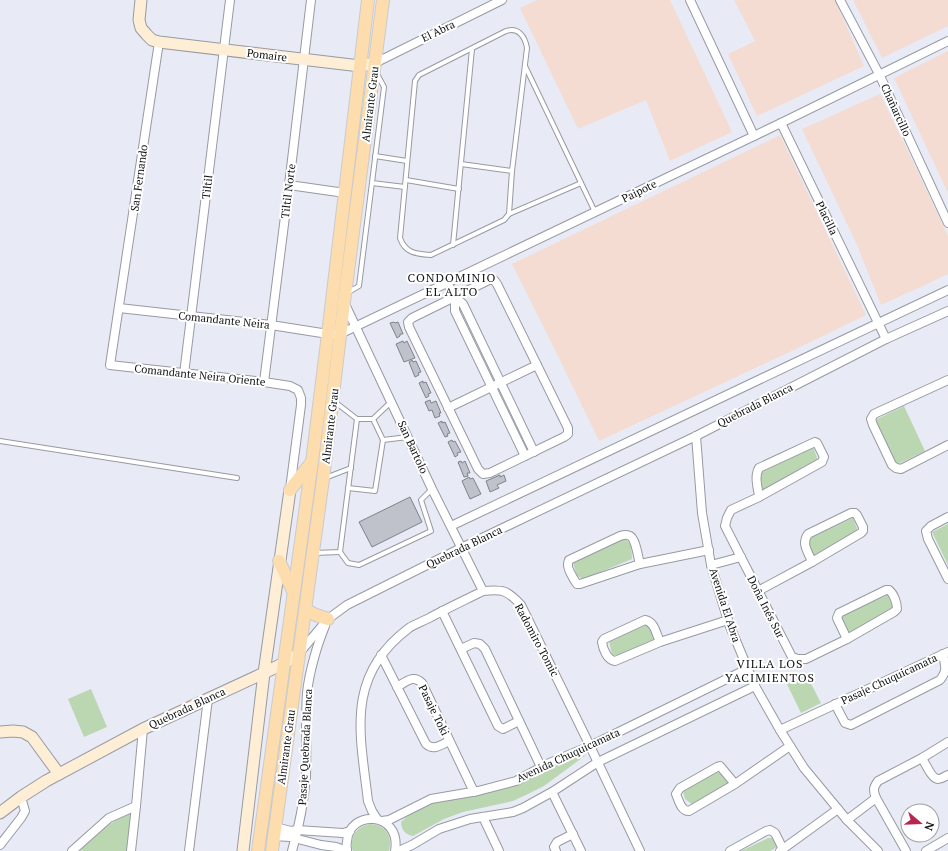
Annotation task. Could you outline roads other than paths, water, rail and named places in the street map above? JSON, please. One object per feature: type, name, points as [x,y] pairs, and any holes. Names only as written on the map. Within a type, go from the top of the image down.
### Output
[{"type":"main road","name":"Almirante Grau","points":[[272,851],[306,610],[333,401],[334,334],[345,193],[368,0]]},
{"type":"main road","name":"Almirante Grau","points":[[258,851],[312,462],[334,334],[344,298],[383,0]]},
{"type":"main road","points":[[290,490],[312,462]]},
{"type":"main road","points":[[279,561],[294,593]]},
{"type":"main road","points":[[306,610],[328,619]]},
{"type":"street","points":[[141,0],[139,20],[142,28],[152,40],[159,42]]},
{"type":"street","name":"Tiltil","points":[[184,374],[230,0]]},
{"type":"street","name":"Tiltil Norte","points":[[264,382],[311,0]]},
{"type":"street","name":"El Abra","points":[[375,66],[502,0]]},
{"type":"street","points":[[690,0],[754,136]]},
{"type":"street","name":"Chañarcillo","points":[[840,0],[880,74],[948,222]]},
{"type":"street","name":"Paipote","points":[[334,334],[356,327],[948,41]]},
{"type":"street","name":"Pomaire","points":[[159,42],[360,66],[375,66]]},
{"type":"street","name":"San Fernando","points":[[110,365],[159,42]]},
{"type":"street","name":"Placilla","points":[[781,123],[886,339]]},
{"type":"street","points":[[289,185],[345,193]]},
{"type":"street","points":[[489,280],[494,280],[568,428],[568,434],[564,437],[490,473],[483,474],[478,469],[409,327],[408,322],[412,318],[455,297],[489,280]]},
{"type":"street","points":[[447,283],[455,297],[463,304],[534,452]]},
{"type":"street","points":[[451,526],[948,290]]},
{"type":"street","points":[[455,297],[455,311],[525,456]]},
{"type":"street","name":"San Bartolo","points":[[344,298],[391,402],[483,591]]},
{"type":"street","name":"Comandante Neira","points":[[119,308],[271,325],[334,334]]},
{"type":"street","name":"Quebrada Blanca","points":[[0,813],[21,797],[58,774],[143,729],[284,663],[299,654],[328,619],[347,605],[461,548],[696,436],[886,339],[948,311]]},
{"type":"street","name":"Comandante Neira Oriente","points":[[110,365],[264,382],[290,386],[298,390],[301,405],[290,490]]},
{"type":"street","points":[[448,408],[537,365]]},
{"type":"street","points":[[948,380],[874,414],[871,419],[872,425],[892,465],[896,468],[901,469],[948,446]]},
{"type":"street","name":"Avenida El Abra","points":[[696,436],[702,513],[711,565],[728,620],[747,669],[780,730],[804,768],[847,820],[878,851]]},
{"type":"street","points":[[813,442],[817,443],[824,457],[822,462],[759,497],[756,477],[756,472],[759,468],[813,442]]},
{"type":"street","points":[[243,851],[264,673],[290,490]]},
{"type":"street","name":"Doña Inés Sur","points":[[759,497],[731,510],[725,526],[792,657],[806,659],[847,639]]},
{"type":"street","points":[[758,591],[812,562],[861,533],[863,531],[863,527],[857,515],[851,513],[808,534],[805,538],[804,544],[812,562]]},
{"type":"street","points":[[948,518],[930,526],[926,531],[948,579]]},
{"type":"street","points":[[640,564],[632,538],[626,535],[620,536],[569,560],[568,566],[575,581],[577,584],[580,584],[640,564],[708,550]]},
{"type":"street","points":[[711,565],[741,557]]},
{"type":"street","points":[[886,590],[889,590],[897,605],[897,609],[847,639],[837,618],[839,613],[886,590]]},
{"type":"street","name":"Radomiro Tomic","points":[[380,820],[372,811],[368,801],[360,734],[363,696],[370,673],[381,655],[410,628],[483,591],[505,591],[512,595],[521,605],[640,851]]},
{"type":"street","points":[[442,611],[498,726],[504,729],[519,721]]},
{"type":"street","name":"Pasaje Quebrada Blanca","points":[[292,851],[302,810],[306,778],[307,693],[312,668],[328,619]]},
{"type":"street","points":[[660,642],[652,623],[645,620],[602,642],[609,658],[615,661],[660,642],[728,620]]},
{"type":"street","points":[[461,649],[474,643],[480,644],[485,649],[541,767]]},
{"type":"street","name":"Pasaje Chuquicamata","points":[[780,730],[835,704],[946,653],[946,670],[940,680],[851,725],[845,723],[835,704]]},
{"type":"street","name":"Pasaje Toki","points":[[381,655],[426,744],[435,748],[449,741]]},
{"type":"street","name":"Avenida Chuquicamata","points":[[363,820],[389,820],[431,799],[474,792],[516,780],[541,767],[590,746],[747,669]]},
{"type":"street","name":"Pasaje Toki","points":[[397,687],[413,678],[418,679],[422,683],[474,792]]},
{"type":"street","name":"Avenida Chuquicamata","points":[[399,851],[413,848],[439,830],[470,819],[512,812],[523,808],[552,792],[598,762],[755,686]]},
{"type":"street","points":[[189,851],[208,699]]},
{"type":"street","points":[[130,851],[143,729]]},
{"type":"street","points":[[0,732],[23,732],[32,737],[58,774]]},
{"type":"street","points":[[906,851],[875,794],[875,785],[878,781],[922,758],[948,742]]},
{"type":"street","points":[[735,784],[720,766],[680,788],[676,794],[683,809],[689,811],[735,784],[790,746]]},
{"type":"street","points":[[922,758],[934,777],[938,779],[948,775]]},
{"type":"street","points":[[552,792],[581,851]]},
{"type":"street","points":[[847,820],[875,794]]},
{"type":"street","points":[[0,845],[21,818],[24,811],[21,797]]},
{"type":"street","name":"Radomiro Tomic","points":[[363,820],[368,801]]},
{"type":"street","points":[[74,850],[110,818],[136,806]]},
{"type":"street","points":[[730,851],[766,830],[770,830],[775,833],[782,850],[838,809]]},
{"type":"street","points":[[483,817],[499,851]]},
{"type":"street","points":[[296,834],[321,845],[336,847],[347,851],[346,840],[350,831],[358,822],[363,820]]},
{"type":"street","points":[[380,820],[390,826],[395,834],[395,851]]},
{"type":"street","points":[[274,831],[296,834],[343,833],[350,831]]},
{"type":"street","points":[[556,851],[554,847],[558,842],[573,834]]},
{"type":"street","points":[[926,851],[948,838]]},
{"type":"lane","points":[[509,214],[512,171],[527,48],[526,42],[518,31],[512,29],[506,31],[419,74],[415,81],[400,238],[403,246],[409,251],[420,254],[430,254],[453,245],[504,220],[509,214],[581,183]]},
{"type":"lane","points":[[453,245],[472,49]]},
{"type":"lane","points":[[344,298],[359,286],[384,87],[375,66]]},
{"type":"lane","points":[[525,66],[595,212]]},
{"type":"lane","points":[[375,156],[407,160]]},
{"type":"lane","points":[[461,164],[512,171]]},
{"type":"lane","points":[[406,180],[459,189]]},
{"type":"lane","points":[[372,183],[405,187]]},
{"type":"lane","points":[[333,401],[357,419],[373,419],[391,402]]},
{"type":"lane","points":[[357,419],[340,552],[348,563],[359,565],[431,531],[420,500],[432,488]]},
{"type":"lane","points":[[348,488],[375,491],[383,440],[373,419]]},
{"type":"lane","points":[[383,440],[408,437]]},
{"type":"lane","points":[[0,441],[236,478]]},
{"type":"lane","points":[[323,479],[351,468]]},
{"type":"lane","points":[[313,553],[340,552]]},
{"type":"district","name":"CONDOMINIO EL ALTO","points":[[452,284]]},
{"type":"district","name":"VILLA LOS YACIMIENTOS","points":[[770,670]]}]
